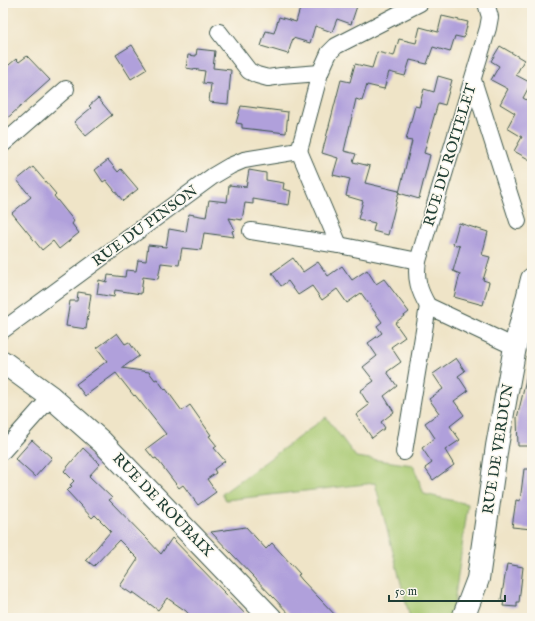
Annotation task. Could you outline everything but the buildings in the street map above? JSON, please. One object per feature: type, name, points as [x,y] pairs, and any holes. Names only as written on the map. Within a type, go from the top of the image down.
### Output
[{"type":"main road","name":"RUE DE VERDUN","points":[[463,618],[478,579],[497,446],[515,347],[532,279]]},
{"type":"main road","name":"RUE DE ROUBAIX","points":[[3,362],[51,397],[126,465],[271,618]]},
{"type":"main road","points":[[475,618],[478,579]]},
{"type":"street","points":[[338,245],[299,151],[320,73],[329,53],[336,46],[420,3]]},
{"type":"street","name":"RUE DU ROITELET","points":[[428,306],[421,295],[416,280],[418,261],[473,80],[490,17],[486,3]]},
{"type":"street","points":[[219,32],[249,71],[257,75],[268,78],[320,73]]},
{"type":"street","points":[[473,80],[518,221]]},
{"type":"street","points":[[3,144],[66,89]]},
{"type":"street","name":"RUE DU PINSON","points":[[3,330],[213,176],[244,160],[299,151]]},
{"type":"street","points":[[251,231],[338,245],[418,261]]},
{"type":"street","points":[[404,452],[428,306],[515,347]]},
{"type":"street","points":[[3,451],[51,397]]},
{"type":"green space","points":[[326,417],[356,457],[413,465],[424,494],[468,504],[452,618],[410,618],[375,483],[226,500],[222,494]]}]
